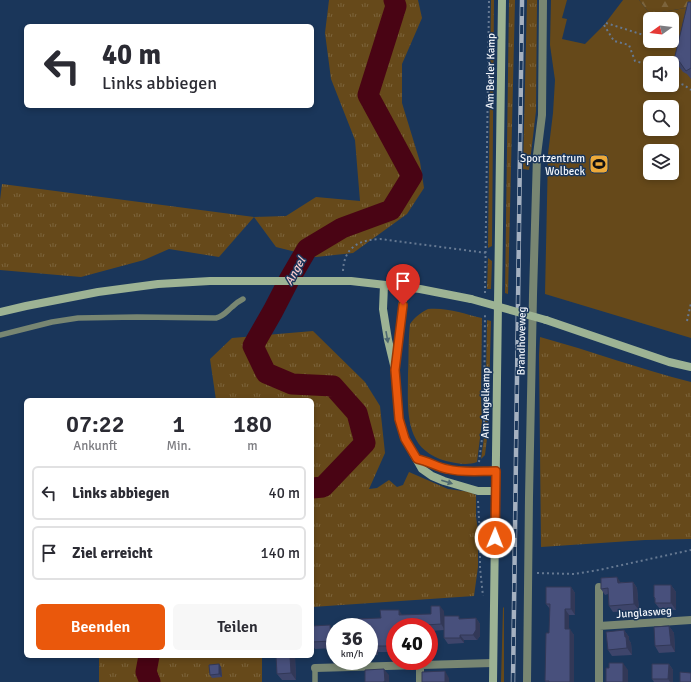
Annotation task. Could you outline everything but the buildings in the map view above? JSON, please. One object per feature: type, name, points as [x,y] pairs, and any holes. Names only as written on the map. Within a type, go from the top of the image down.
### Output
[{"type":"main road","name":"Am Berler Kamp","points":[[500,142],[502,0]]},
{"type":"main road","name":"Am Angelkamp","points":[[493,682],[500,142]]},
{"type":"main road","points":[[0,312],[98,292],[158,284],[227,280],[351,281],[404,287],[471,299],[546,320],[661,360],[691,367]]},
{"type":"main road","points":[[384,285],[383,308],[395,370],[401,426],[408,445],[422,469],[432,476],[444,481],[478,490],[496,491]]},
{"type":"main road","points":[[395,370],[404,287]]},
{"type":"main road","points":[[417,459],[450,470],[496,471]]},
{"type":"street","name":"Brandhoveweg","points":[[527,682],[532,302],[537,155],[542,115],[543,0]]},
{"type":"street","points":[[599,682],[600,587]]},
{"type":"street","name":"Junglasweg","points":[[599,626],[691,620]]},
{"type":"street","points":[[438,665],[493,663]]},
{"type":"street","points":[[316,668],[386,666]]},
{"type":"street","points":[[420,670],[420,682]]},
{"type":"lane","points":[[0,335],[52,322],[78,318],[216,318],[222,316],[231,307],[243,299]]},
{"type":"lane","points":[[315,682],[316,668]]},
{"type":"path","points":[[485,293],[489,0]]},
{"type":"path","points":[[643,35],[605,24],[614,41],[629,45],[635,61],[643,64]]},
{"type":"path","points":[[679,83],[691,90]]},
{"type":"path","points":[[343,274],[343,264],[351,248],[356,244],[367,240],[380,238],[498,254]]},
{"type":"path","points":[[687,321],[691,303]]},
{"type":"path","points":[[478,470],[484,423],[485,309]]},
{"type":"path","points":[[478,490],[480,568],[484,603]]},
{"type":"path","points":[[528,573],[574,574],[691,550]]},
{"type":"green space","points":[[329,0],[418,0],[422,18],[402,64],[402,103],[420,162],[424,188],[407,214],[353,253],[316,257],[276,247],[254,217],[286,216],[316,197],[360,201],[355,140],[331,79],[325,33]]},
{"type":"green space","points":[[491,0],[494,0],[492,246],[488,248]]},
{"type":"green space","points":[[509,0],[515,0],[508,294],[505,293]]},
{"type":"green space","points":[[527,0],[537,0],[536,111],[529,170],[523,169]]},
{"type":"green space","name":"Sportzentrum Wolbeck","points":[[551,0],[567,0],[562,18],[567,19],[562,39],[585,44],[604,25],[623,0],[639,0],[648,12],[643,12],[643,48],[679,48],[679,12],[662,12],[691,7],[691,338],[545,294],[548,154],[555,80],[550,45]]},
{"type":"green space","points":[[639,0],[691,0],[691,7],[662,12],[648,12]]},
{"type":"green space","points":[[2,184],[254,217],[219,257],[169,249],[144,260],[81,277],[0,270],[0,200]]},
{"type":"green space","points":[[488,258],[492,261],[491,289],[487,289]]},
{"type":"green space","points":[[428,309],[449,310],[482,318],[482,422],[477,462],[469,464],[457,463],[446,461],[432,455],[422,447],[415,438],[411,426],[408,401],[410,324],[418,315]]},
{"type":"green space","points":[[487,320],[491,321],[488,430],[485,455],[481,459],[485,430]]},
{"type":"green space","points":[[313,331],[365,382],[380,406],[385,453],[369,489],[377,488],[389,480],[397,487],[403,485],[409,472],[448,489],[470,492],[476,495],[478,567],[474,596],[314,607],[314,398],[216,398],[210,359],[232,338]]},
{"type":"green space","points":[[540,337],[691,382],[691,539],[645,540],[541,547]]},
{"type":"green space","points":[[504,607],[504,682],[501,682],[503,608]]},
{"type":"green space","points":[[99,658],[262,658],[262,682],[99,682]]},
{"type":"waterway","name":"Angel","points":[[314,488],[323,487],[365,443],[357,413],[333,386],[292,384],[266,373],[253,346],[307,249],[342,228],[391,210],[412,176],[368,95],[396,6],[394,0]]},
{"type":"waterway","name":"Angel","points":[[149,658],[146,672],[150,682]]},
{"type":"railway","points":[[513,682],[522,0]]},
{"type":"place","name":"Sportzentrum Wolbeck","points":[[599,164]]},
{"type":"route","points":[[403,305],[395,370],[399,419],[402,432],[417,459],[450,470],[496,471],[495,538]]}]
